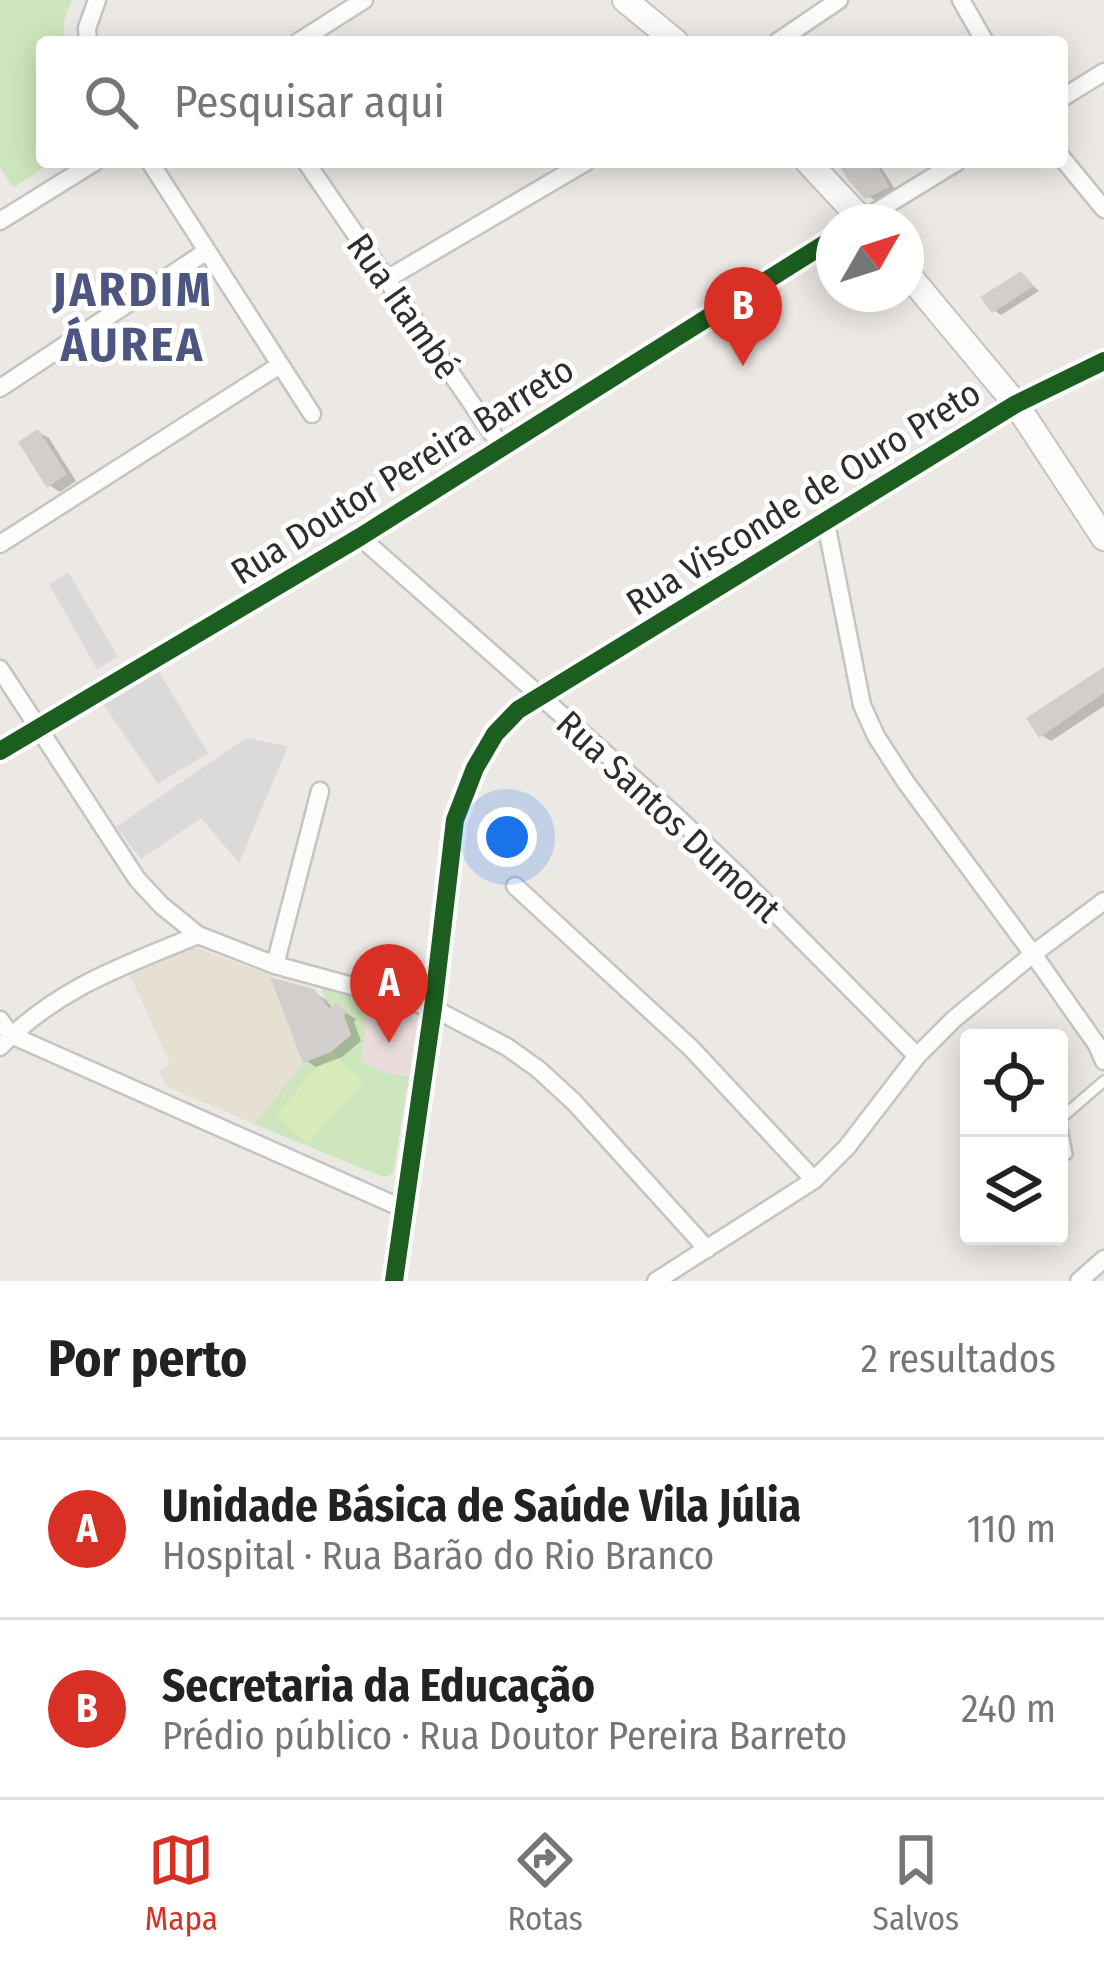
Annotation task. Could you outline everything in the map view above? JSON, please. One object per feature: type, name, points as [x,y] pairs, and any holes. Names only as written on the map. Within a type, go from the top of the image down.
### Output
[{"type":"main road","points":[[625,0],[669,36]]},
{"type":"main road","points":[[813,168],[846,204]]},
{"type":"main road","points":[[924,294],[1016,404],[1104,538]]},
{"type":"street","points":[[88,36],[97,0]]},
{"type":"street","points":[[307,36],[364,0]]},
{"type":"street","points":[[786,36],[838,0]]},
{"type":"street","points":[[961,0],[982,36]]},
{"type":"street","points":[[1068,94],[1104,72]]},
{"type":"street","points":[[1068,165],[1104,209]]},
{"type":"street","points":[[0,221],[84,168]]},
{"type":"street","points":[[154,168],[312,414]]},
{"type":"street","name":"Rua Itambé","points":[[310,168],[503,449]]},
{"type":"street","points":[[385,280],[576,168]]},
{"type":"street","points":[[889,204],[947,168]]},
{"type":"street","name":"Rua Doutor Pereira Barreto","points":[[0,751],[360,537],[816,249]]},
{"type":"street","points":[[0,388],[207,251]]},
{"type":"street","name":"Rua Visconde de Ouro Preto","points":[[394,1281],[434,1008],[455,820],[475,768],[495,734],[518,710],[1016,404],[1104,361]]},
{"type":"street","points":[[0,544],[280,365]]},
{"type":"street","points":[[826,523],[862,705],[876,736],[904,782],[1033,953],[1104,1061]]},
{"type":"street","name":"Rua Santos Dumont","points":[[360,537],[674,814],[917,1056]]},
{"type":"street","points":[[0,670],[137,879],[160,905],[198,935],[275,965],[434,1008],[507,1047],[574,1102],[707,1249]]},
{"type":"street","points":[[275,965],[320,791]]},
{"type":"street","points":[[515,886],[691,1048],[814,1180]]},
{"type":"street","points":[[656,1281],[814,1180],[847,1148],[917,1056],[954,1019],[1104,901]]},
{"type":"street","points":[[4,1034],[93,978],[198,935]]},
{"type":"street","points":[[4,1034],[404,1209]]},
{"type":"street","points":[[1079,1281],[1104,1258]]},
{"type":"lane","points":[[1064,1137],[1060,1119],[1104,1081]]},
{"type":"shaded area","points":[[68,572],[118,657],[97,669],[49,584]]},
{"type":"shaded area","points":[[156,667],[208,753],[158,784],[101,701]]},
{"type":"shaded area","points":[[246,738],[288,746],[239,863],[201,818],[141,859],[116,827]]},
{"type":"shaded area","points":[[193,947],[269,974],[303,1063],[254,1124],[166,1086],[159,1070],[170,1064],[127,969]]},
{"type":"shaded area","points":[[368,1000],[401,1009],[416,1020],[409,1076],[361,1062]]},
{"type":"green space","points":[[0,0],[72,0],[64,36],[36,36],[36,168],[43,168],[13,188],[0,167]]},
{"type":"green space","points":[[321,988],[368,1000],[361,1062],[409,1076],[393,1173],[388,1176],[254,1124],[303,1063],[331,1052],[351,1035],[342,1018],[347,1011],[336,1003],[329,1008]]},
{"type":"green space","points":[[331,1052],[364,1082],[307,1143],[276,1114]]},
{"type":"building","points":[[841,168],[879,168],[890,187],[865,199]]},
{"type":"building","points":[[1021,271],[1034,286],[992,313],[980,297]]},
{"type":"building","points":[[38,429],[67,474],[47,488],[18,442]]},
{"type":"building","points":[[1104,667],[1104,693],[1039,738],[1026,718]]},
{"type":"building","points":[[270,977],[314,989],[329,1008],[336,1003],[348,1012],[344,1015],[351,1035],[331,1052],[303,1063]]},
{"type":"cycle path","points":[[0,751],[360,537],[816,249]]},
{"type":"cycle path","points":[[394,1281],[455,820],[475,768],[495,734],[518,710],[1016,404],[1104,361]]},
{"type":"place","name":"Secretaria da Educação","points":[[743,366]]},
{"type":"place","name":"Unidade Básica de Saúde Vila Júlia","points":[[389,1043]]},
{"type":"district","name":"JARDIM ÁUREA","points":[[133,316]]}]
